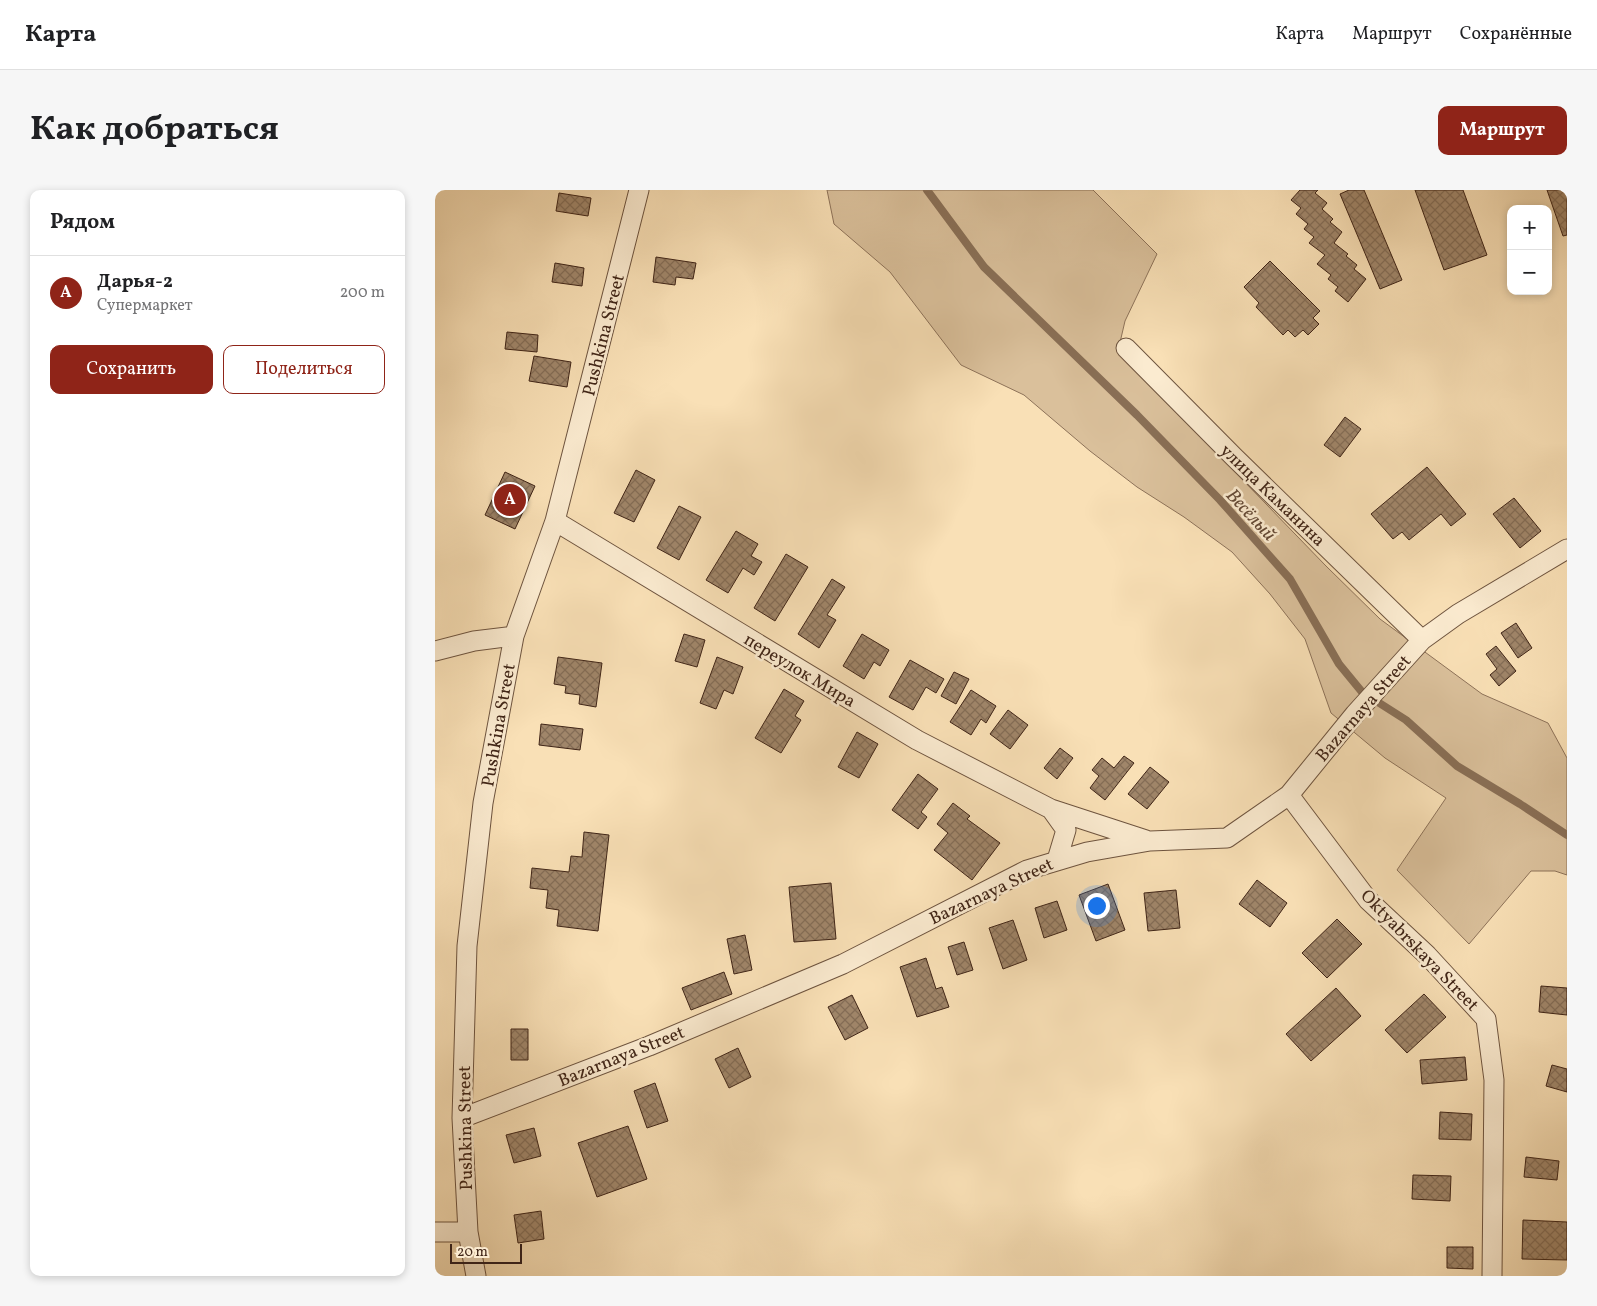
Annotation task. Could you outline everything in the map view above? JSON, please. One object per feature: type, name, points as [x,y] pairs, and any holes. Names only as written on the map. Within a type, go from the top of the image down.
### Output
[{"type":"street","name":"Pushkina Street","points":[[476,1276],[468,1232],[462,1118],[467,946],[483,803],[514,636],[555,521],[639,190]]},
{"type":"street","name":"улица Каманина","points":[[1126,348],[1234,457],[1422,640]]},
{"type":"street","name":"переулок Мира","points":[[555,521],[917,740],[1051,809],[1150,841]]},
{"type":"street","name":"Bazarnaya Street","points":[[462,1118],[649,1046],[843,964],[1027,870],[1087,852],[1150,841],[1227,838],[1289,795],[1355,714],[1422,640],[1458,614],[1567,549]]},
{"type":"street","points":[[435,652],[474,641],[514,636]]},
{"type":"street","name":"Oktyabrskaya Street","points":[[1289,795],[1368,900],[1427,955],[1486,1019],[1494,1080],[1492,1276]]},
{"type":"street","name":"переулок Мира","points":[[1051,809],[1066,830],[1057,860]]},
{"type":"street","points":[[435,1232],[468,1232]]},
{"type":"shaded area","points":[[827,190],[1093,190],[1157,254],[1125,321],[1118,351],[1326,566],[1380,619],[1482,694],[1548,723],[1567,758],[1567,875],[1555,871],[1531,871],[1469,944],[1397,870],[1446,798],[1385,758],[1331,713],[1305,639],[1270,594],[1232,552],[1184,517],[1137,487],[1090,451],[1024,395],[961,365],[890,272],[834,224]]},
{"type":"building","points":[[1300,190],[1318,190],[1315,193],[1327,203],[1322,209],[1333,219],[1330,222],[1342,232],[1334,243],[1348,254],[1346,256],[1357,265],[1354,269],[1366,279],[1348,302],[1335,291],[1338,287],[1328,279],[1331,275],[1317,264],[1325,255],[1309,243],[1314,237],[1304,229],[1308,224],[1296,214],[1301,208],[1291,200]]},
{"type":"building","points":[[1349,190],[1364,190],[1402,280],[1380,289],[1340,194]]},
{"type":"building","points":[[1415,190],[1463,190],[1487,255],[1444,270]]},
{"type":"building","points":[[1547,190],[1567,190],[1567,235],[1563,236]]},
{"type":"building","points":[[559,193],[591,198],[588,216],[556,211]]},
{"type":"building","points":[[656,257],[696,263],[693,279],[676,277],[675,285],[653,282]]},
{"type":"building","points":[[1270,261],[1320,311],[1313,318],[1319,324],[1308,335],[1303,330],[1295,337],[1288,330],[1283,335],[1256,307],[1259,303],[1244,287]]},
{"type":"building","points":[[555,263],[584,268],[582,286],[552,282]]},
{"type":"building","points":[[507,332],[538,335],[537,352],[505,349]]},
{"type":"building","points":[[534,356],[571,362],[567,387],[529,381]]},
{"type":"building","points":[[1345,417],[1361,429],[1340,457],[1324,445]]},
{"type":"building","points":[[1427,467],[1466,514],[1451,526],[1441,514],[1409,540],[1402,532],[1393,539],[1371,514]]},
{"type":"building","points":[[636,470],[655,480],[634,522],[614,513]]},
{"type":"building","points":[[505,472],[535,486],[515,529],[485,515]]},
{"type":"building","points":[[1514,498],[1541,531],[1520,548],[1493,514]]},
{"type":"building","points":[[679,506],[701,517],[679,560],[657,548]]},
{"type":"building","points":[[736,531],[758,544],[751,556],[762,562],[754,575],[743,568],[728,593],[706,580]]},
{"type":"building","points":[[786,554],[808,567],[775,621],[754,608]]},
{"type":"building","points":[[832,579],[845,587],[827,615],[836,620],[819,648],[798,634]]},
{"type":"building","points":[[1516,623],[1532,648],[1518,658],[1501,633]]},
{"type":"building","points":[[684,634],[705,640],[697,667],[675,661]]},
{"type":"building","points":[[862,634],[889,650],[880,666],[874,662],[864,679],[843,666]]},
{"type":"building","points":[[1496,646],[1516,671],[1499,686],[1490,675],[1497,669],[1486,654]]},
{"type":"building","points":[[558,657],[602,663],[596,707],[579,704],[580,695],[565,693],[566,686],[554,684]]},
{"type":"building","points":[[717,657],[743,667],[733,694],[724,690],[716,709],[700,703]]},
{"type":"building","points":[[910,660],[944,679],[936,693],[926,687],[913,710],[889,697]]},
{"type":"building","points":[[954,672],[969,679],[956,704],[941,696]]},
{"type":"building","points":[[784,689],[804,701],[795,716],[801,720],[781,753],[755,738]]},
{"type":"building","points":[[971,690],[996,706],[986,723],[981,719],[971,735],[950,722]]},
{"type":"building","points":[[1008,710],[1028,725],[1010,749],[990,734]]},
{"type":"building","points":[[541,724],[583,729],[580,750],[539,745]]},
{"type":"building","points":[[857,732],[878,744],[859,778],[838,767]]},
{"type":"building","points":[[1060,748],[1073,758],[1057,779],[1044,768]]},
{"type":"building","points":[[1124,756],[1134,763],[1105,800],[1090,788],[1099,776],[1092,770],[1102,758],[1114,768]]},
{"type":"building","points":[[1150,767],[1169,782],[1147,809],[1128,794]]},
{"type":"building","points":[[918,774],[938,789],[921,812],[927,817],[918,829],[892,810]]},
{"type":"building","points":[[953,803],[970,816],[967,819],[1000,843],[972,880],[934,850],[948,833],[937,824]]},
{"type":"building","points":[[584,832],[609,835],[598,931],[557,926],[559,910],[546,908],[548,890],[530,888],[532,868],[569,872],[571,856],[582,857]]},
{"type":"building","points":[[1257,880],[1287,903],[1270,927],[1239,904]]},
{"type":"building","points":[[831,883],[836,939],[794,942],[789,887]]},
{"type":"building","points":[[1108,884],[1125,930],[1096,941],[1079,895]]},
{"type":"building","points":[[1176,890],[1180,928],[1148,931],[1144,893]]},
{"type":"building","points":[[1057,901],[1067,930],[1044,938],[1035,908]]},
{"type":"building","points":[[1337,919],[1362,944],[1327,978],[1302,953]]},
{"type":"building","points":[[1013,920],[1027,960],[1003,969],[989,928]]},
{"type":"building","points":[[745,935],[752,970],[734,974],[727,939]]},
{"type":"building","points":[[964,942],[973,970],[957,975],[948,947]]},
{"type":"building","points":[[926,958],[936,989],[942,987],[949,1007],[917,1017],[900,967]]},
{"type":"building","points":[[724,972],[732,994],[691,1010],[682,988]]},
{"type":"building","points":[[1541,986],[1567,988],[1567,1015],[1539,1012]]},
{"type":"building","points":[[1336,988],[1361,1016],[1311,1061],[1286,1034]]},
{"type":"building","points":[[1424,994],[1446,1017],[1407,1053],[1385,1030]]},
{"type":"building","points":[[852,995],[868,1028],[845,1040],[828,1007]]},
{"type":"building","points":[[511,1029],[528,1029],[528,1060],[511,1060]]},
{"type":"building","points":[[738,1048],[751,1077],[729,1088],[715,1059]]},
{"type":"building","points":[[1465,1057],[1467,1080],[1422,1084],[1420,1060]]},
{"type":"building","points":[[1552,1065],[1567,1069],[1567,1092],[1546,1086]]},
{"type":"building","points":[[655,1083],[668,1121],[647,1128],[634,1091]]},
{"type":"building","points":[[1440,1112],[1472,1114],[1471,1140],[1439,1139]]},
{"type":"building","points":[[628,1126],[647,1179],[597,1197],[578,1143]]},
{"type":"building","points":[[534,1128],[541,1156],[514,1163],[506,1135]]},
{"type":"building","points":[[1526,1157],[1559,1161],[1557,1180],[1524,1177]]},
{"type":"building","points":[[1413,1175],[1451,1176],[1450,1201],[1412,1199]]},
{"type":"building","points":[[541,1211],[544,1239],[518,1243],[514,1215]]},
{"type":"building","points":[[1523,1220],[1567,1222],[1567,1260],[1522,1259]]},
{"type":"building","points":[[1447,1247],[1473,1247],[1473,1269],[1447,1268]]},
{"type":"waterway","name":"Весёлый","points":[[927,190],[984,267],[1137,415],[1220,500],[1290,579],[1339,664],[1362,692],[1406,720],[1457,766],[1567,835]]},
{"type":"place","name":"Дарья-2","points":[[510,500]]}]
